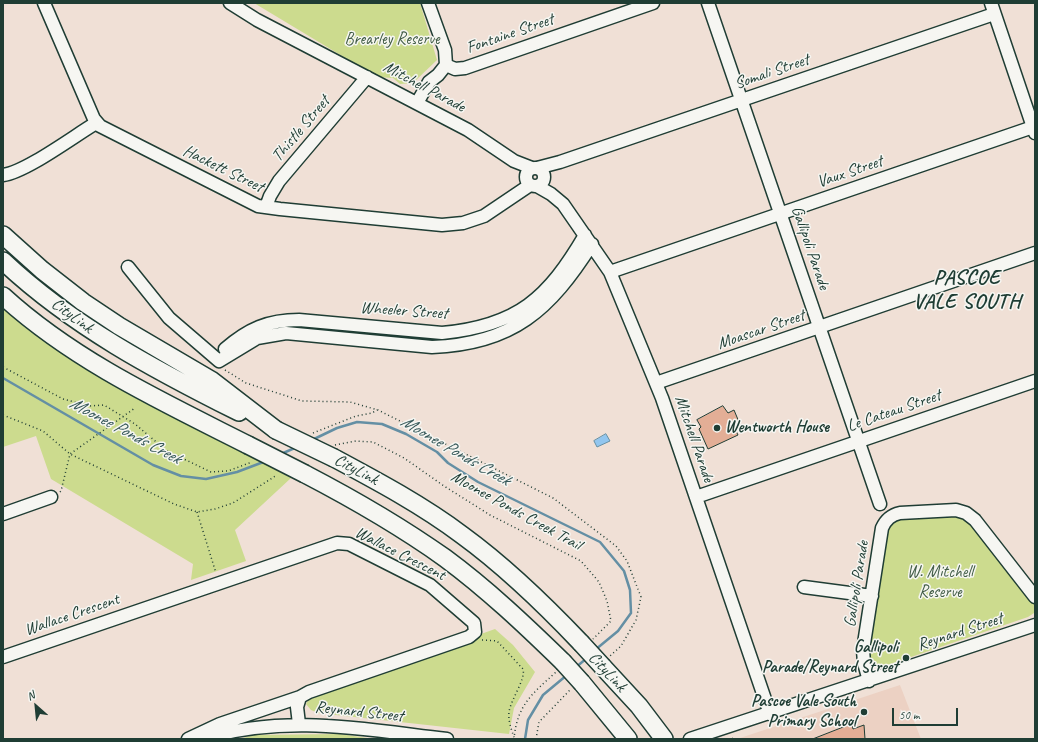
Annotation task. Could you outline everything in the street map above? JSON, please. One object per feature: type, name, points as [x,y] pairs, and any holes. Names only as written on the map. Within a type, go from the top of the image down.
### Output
[{"type":"highway","points":[[3,235],[42,270],[83,302],[125,330],[211,380],[276,430]]},
{"type":"highway","name":"CityLink","points":[[3,261],[18,276],[105,340],[142,362],[276,430],[332,453],[461,534],[504,568],[587,641],[664,739]]},
{"type":"highway","name":"CityLink","points":[[3,296],[51,335],[139,390],[359,502],[402,528],[446,558],[520,620],[577,686],[628,739]]},
{"type":"street","points":[[3,175],[14,172],[36,161],[96,123],[44,3]]},
{"type":"street","name":"Mitchell Parade","points":[[230,3],[257,20],[485,140],[534,177],[563,204],[610,272],[656,383],[770,714]]},
{"type":"street","points":[[417,103],[428,82],[438,75],[446,65],[445,50],[428,3]]},
{"type":"street","name":"Fontaine Street","points":[[446,65],[455,69],[465,68],[653,3]]},
{"type":"street","name":"Gallipoli Parade","points":[[708,3],[880,504]]},
{"type":"street","points":[[992,8],[1034,130]]},
{"type":"street","name":"Somali Street","points":[[534,177],[560,162],[741,100],[992,8]]},
{"type":"street","name":"Thistle Street","points":[[266,208],[270,196],[279,181],[367,77]]},
{"type":"street","name":"Hackett Street","points":[[96,123],[249,202],[266,208],[442,225],[463,223],[484,216],[500,207],[534,177]]},
{"type":"street","name":"Vaux Street","points":[[610,272],[1034,130]]},
{"type":"street","points":[[3,167],[14,167],[36,161]]},
{"type":"street","name":"Wheeler Street","points":[[218,359],[231,344],[250,330],[282,320],[298,320],[442,333],[460,331],[492,324],[517,313],[550,286],[589,240]]},
{"type":"street","name":"Moascar Street","points":[[656,383],[1035,254]]},
{"type":"street","points":[[128,267],[169,318],[218,359]]},
{"type":"street","name":"Le Cateau Street","points":[[696,497],[1035,381]]},
{"type":"street","points":[[3,514],[51,497]]},
{"type":"street","name":"Gallipoli Parade","points":[[869,680],[864,663],[864,650],[882,528],[888,518],[900,513],[956,510],[966,513],[975,520],[1035,597]]},
{"type":"street","name":"Wallace Crescent","points":[[3,657],[333,543],[349,544],[430,585],[472,621],[475,626],[475,632]]},
{"type":"street","points":[[804,586],[872,596]]},
{"type":"street","name":"Reynard Street","points":[[690,739],[770,714],[1035,625]]},
{"type":"street","points":[[188,739],[220,724],[469,637],[475,632]]},
{"type":"street","points":[[299,724],[297,707],[300,697]]},
{"type":"street","name":"Reynard Street","points":[[201,739],[267,725],[299,724],[349,727],[447,739]]},
{"type":"path","points":[[218,359],[220,366],[246,383],[295,399],[302,401],[350,402],[378,410],[553,498],[616,546],[627,561],[642,597],[636,620],[621,646],[604,663]]},
{"type":"path","points":[[51,497],[62,491],[70,454],[135,408]]},
{"type":"path","points":[[3,415],[43,431],[70,454],[168,502],[198,512],[215,509],[233,503],[278,474]]},
{"type":"path","name":"Moonee Ponds Creek Trail","points":[[332,453],[337,444],[356,441],[373,442],[404,458],[444,486],[490,515],[581,561],[599,582],[607,601],[611,621],[587,641]]},
{"type":"path","points":[[198,512],[219,582]]},
{"type":"path","points":[[475,632],[482,641],[497,641],[523,669],[524,675],[514,694],[509,713],[510,726],[514,739]]},
{"type":"path","points":[[514,739],[516,725],[525,702],[561,666]]},
{"type":"path","points":[[536,739],[539,722],[577,686]]},
{"type":"shaded area","name":"Pascoe Vale South Primary School","points":[[900,685],[921,739],[737,739]]},
{"type":"green space","name":"Brearley Reserve","points":[[254,3],[420,3],[437,60],[413,83],[400,84],[393,78],[377,77]]},
{"type":"green space","points":[[3,307],[81,366],[291,478],[235,530],[246,561],[191,580],[193,564],[51,479],[36,436],[3,447]]},
{"type":"green space","name":"W. Mitchell Reserve","points":[[955,515],[965,517],[1033,600],[1035,605],[1034,613],[1028,617],[882,667],[872,665],[868,656],[888,527],[897,518]]},
{"type":"green space","points":[[495,629],[513,645],[535,672],[514,708],[509,734],[318,713],[311,710],[306,704],[311,695]]},
{"type":"green space","points":[[340,734],[374,739],[239,739],[254,735]]},
{"type":"water","points":[[606,434],[610,441],[597,447],[594,441]]},
{"type":"building","name":"Wentworth House","points":[[723,406],[728,413],[734,410],[739,422],[733,425],[738,435],[708,449],[699,429],[701,427],[697,420]]},
{"type":"building","points":[[852,724],[853,729],[864,725],[865,739],[813,739]]},
{"type":"waterway","name":"Moonee Ponds Creek","points":[[3,378],[153,465],[181,476],[206,479],[237,472],[266,461]]},
{"type":"waterway","name":"Moonee Ponds Creek","points":[[312,440],[337,428],[357,422],[382,424],[406,434],[437,452],[448,463],[478,482],[600,542],[624,571],[630,590],[631,613],[618,631],[595,650]]},
{"type":"waterway","name":"Moonee Ponds Creek","points":[[281,454],[297,447]]},
{"type":"waterway","name":"Moonee Ponds Creek","points":[[575,668],[587,658]]},
{"type":"waterway","name":"Moonee Ponds Creek","points":[[525,739],[528,720],[543,695],[567,675]]},
{"type":"place","name":"Wentworth House","points":[[717,428]]},
{"type":"place","name":"Gallipoli Parade/Reynard Street","points":[[906,658]]},
{"type":"place","name":"Pascoe Vale South Primary School","points":[[864,712]]},
{"type":"district","name":"PASCOE VALE SOUTH","points":[[967,290]]}]
